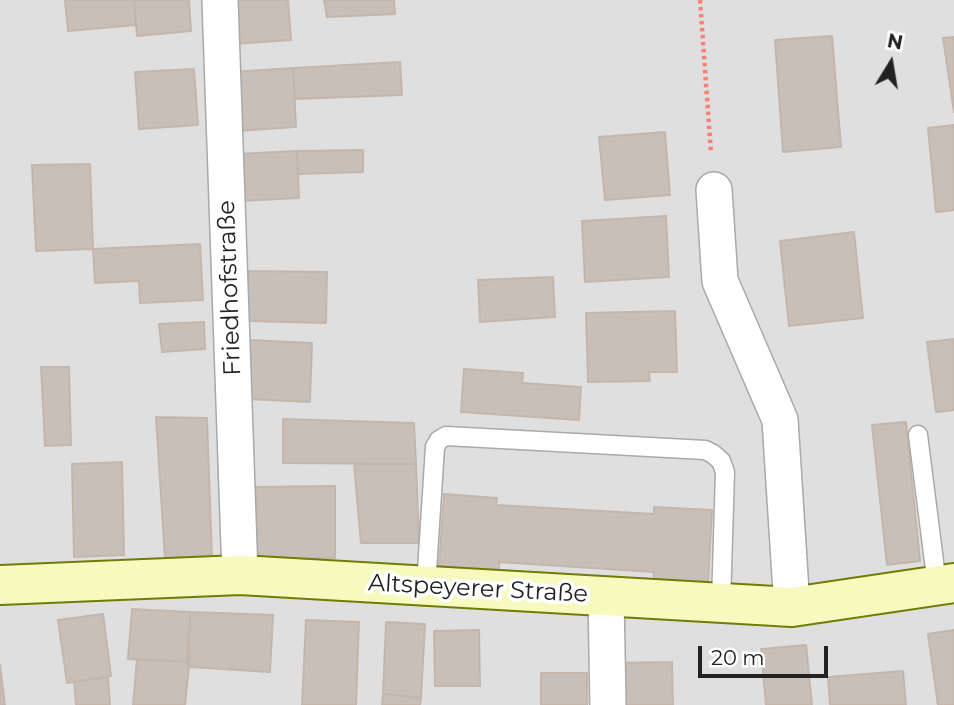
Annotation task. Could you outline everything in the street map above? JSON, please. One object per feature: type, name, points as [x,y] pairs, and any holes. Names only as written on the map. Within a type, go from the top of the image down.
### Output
[{"type":"main road","name":"Altspeyerer Straße","points":[[0,585],[240,575],[792,607],[945,584]]},
{"type":"street","name":"Friedhofstraße","points":[[220,0],[240,575]]},
{"type":"street","points":[[714,191],[720,281],[780,419],[792,607]]},
{"type":"street","points":[[606,597],[608,705]]},
{"type":"lane","points":[[918,435],[945,584]]},
{"type":"lane","points":[[426,586],[435,447],[439,440],[446,436],[705,450],[721,461],[725,472],[721,603]]},
{"type":"path","points":[[700,0],[714,191]]},
{"type":"shaded area","points":[[0,0],[954,0],[954,705],[0,705]]},
{"type":"building","points":[[65,0],[134,0],[136,25],[68,31]]},
{"type":"building","points":[[134,0],[189,0],[191,31],[137,36]]},
{"type":"building","points":[[230,0],[288,0],[291,40],[234,44]]},
{"type":"building","points":[[324,0],[394,0],[395,14],[327,17]]},
{"type":"building","points":[[832,36],[841,147],[783,152],[775,40]]},
{"type":"building","points":[[954,37],[954,112],[943,38]]},
{"type":"building","points":[[400,62],[402,95],[295,99],[293,68]]},
{"type":"building","points":[[293,68],[296,127],[236,131],[232,72]]},
{"type":"building","points":[[194,69],[198,125],[139,129],[135,72]]},
{"type":"building","points":[[954,125],[954,210],[936,212],[928,128]]},
{"type":"building","points":[[665,132],[670,195],[605,200],[599,137]]},
{"type":"building","points":[[363,150],[363,172],[298,174],[297,151]]},
{"type":"building","points":[[297,151],[299,198],[240,201],[237,154]]},
{"type":"building","points":[[90,164],[93,249],[36,251],[32,165]]},
{"type":"building","points":[[666,216],[669,277],[585,282],[582,221]]},
{"type":"building","points":[[854,232],[863,318],[789,326],[780,241]]},
{"type":"building","points":[[200,244],[203,300],[140,303],[139,281],[95,283],[93,249]]},
{"type":"building","points":[[248,271],[327,272],[326,323],[247,321]]},
{"type":"building","points":[[553,277],[555,317],[480,322],[478,280]]},
{"type":"building","points":[[675,311],[677,372],[649,372],[650,381],[588,382],[586,313]]},
{"type":"building","points":[[204,322],[205,349],[162,352],[159,324]]},
{"type":"building","points":[[954,339],[954,410],[936,412],[927,342]]},
{"type":"building","points":[[250,340],[312,343],[310,402],[247,399]]},
{"type":"building","points":[[41,367],[69,367],[71,445],[45,446]]},
{"type":"building","points":[[464,369],[523,373],[522,383],[581,387],[579,420],[461,412]]},
{"type":"building","points":[[156,417],[207,418],[212,559],[165,559]]},
{"type":"building","points":[[283,419],[414,423],[416,464],[283,463]]},
{"type":"building","points":[[906,422],[920,561],[887,565],[872,425]]},
{"type":"building","points":[[122,462],[124,555],[74,557],[72,464]]},
{"type":"building","points":[[354,464],[416,464],[419,543],[361,543]]},
{"type":"building","points":[[335,486],[335,558],[252,559],[251,487]]},
{"type":"building","points":[[444,494],[497,498],[496,505],[654,514],[654,507],[712,510],[708,584],[654,580],[654,572],[499,562],[499,571],[439,567]]},
{"type":"building","points":[[132,609],[190,612],[187,662],[128,659]]},
{"type":"building","points":[[190,612],[273,615],[270,672],[189,667]]},
{"type":"building","points":[[103,614],[111,676],[67,683],[58,620]]},
{"type":"building","points":[[306,620],[359,622],[356,705],[302,705]]},
{"type":"building","points":[[386,622],[425,624],[421,698],[383,694]]},
{"type":"building","points":[[479,630],[480,686],[435,686],[434,631]]},
{"type":"building","points":[[954,630],[954,705],[938,705],[928,634]]},
{"type":"building","points":[[806,645],[812,705],[766,705],[761,649]]},
{"type":"building","points":[[137,659],[187,662],[189,667],[185,705],[133,705]]},
{"type":"building","points":[[672,662],[673,705],[616,705],[615,663]]},
{"type":"building","points":[[0,665],[5,705],[0,705]]},
{"type":"building","points":[[903,671],[906,705],[830,705],[828,677]]},
{"type":"building","points":[[541,673],[587,673],[587,705],[541,705]]},
{"type":"building","points":[[108,677],[110,705],[76,705],[74,682]]},
{"type":"building","points":[[383,694],[421,698],[420,705],[382,705]]}]
